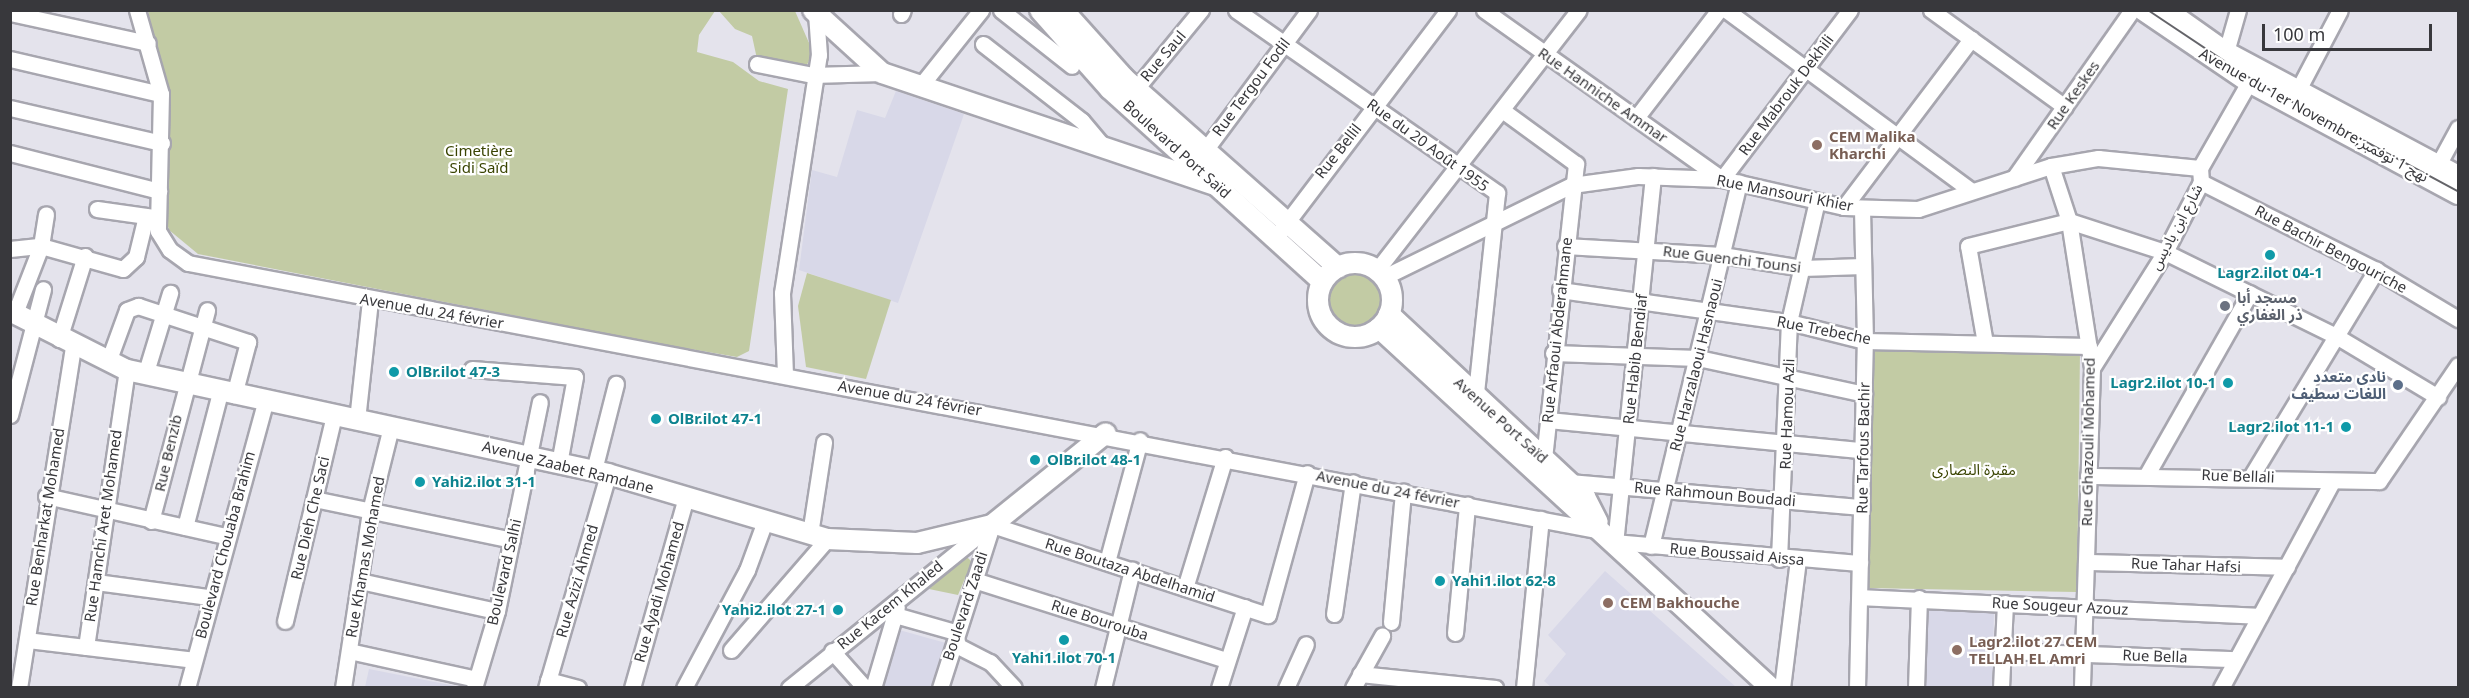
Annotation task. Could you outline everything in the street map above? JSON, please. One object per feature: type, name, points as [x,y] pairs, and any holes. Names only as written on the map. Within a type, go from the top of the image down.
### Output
[{"type":"main road","points":[[1040,10],[1070,20],[1130,95],[1200,157],[1287,221],[1338,267]]},
{"type":"main road","name":"Avenue du 1er Novembre;نهج 1 نوفمبر","points":[[2143,10],[2224,59],[2298,90],[2458,176]]},
{"type":"main road","points":[[2166,10],[2224,59]]},
{"type":"main road","points":[[815,12],[882,73],[922,84],[1218,186]]},
{"type":"main road","name":"Avenue du 1er Novembre;نهج 1 نوفمبر","points":[[2224,59],[2248,82],[2458,194]]},
{"type":"main road","name":"Boulevard Port Saïd","points":[[1200,157],[1218,186],[1322,281]]},
{"type":"main road","points":[[1358,263],[1381,274],[1392,295],[1384,321],[1361,336],[1332,329],[1318,303],[1322,281],[1338,267],[1358,263]]},
{"type":"main road","name":"Avenue Zaabet Ramdane","points":[[19,316],[66,343],[136,372],[227,394],[390,426],[601,472],[818,536],[917,543],[992,525],[1106,433]]},
{"type":"main road","name":"Avenue Port Saïd","points":[[1384,321],[1543,468],[1610,537],[1771,687]]},
{"type":"main road","name":"Avenue Port Saïd","points":[[1543,468],[1569,482],[1585,497],[1610,537]]},
{"type":"street","points":[[10,249],[41,246],[85,256],[123,269],[130,265],[152,217],[159,191],[162,143],[161,94],[137,10]]},
{"type":"street","points":[[922,84],[981,10]]},
{"type":"street","points":[[1001,10],[1072,66]]},
{"type":"street","name":"Rue Saul","points":[[1130,95],[1201,10]]},
{"type":"street","name":"Rue du 20 Août 1955","points":[[1236,10],[1374,105],[1457,168],[1497,194],[1474,406]]},
{"type":"street","name":"Rue Tergou Fodil","points":[[1200,157],[1309,10]]},
{"type":"street","name":"Rue Bellil","points":[[1275,238],[1448,10]]},
{"type":"street","name":"Rue Hanniche Ammar","points":[[1484,10],[1722,179]]},
{"type":"street","points":[[1381,274],[1457,168],[1579,10]]},
{"type":"street","points":[[1636,118],[1719,10]]},
{"type":"street","points":[[1726,10],[1970,190]]},
{"type":"street","name":"Rue Mabrouk Dekhili","points":[[1722,179],[1850,10]]},
{"type":"street","points":[[1931,10],[2065,107]]},
{"type":"street","name":"Rue Keskes","points":[[2014,178],[2132,10]]},
{"type":"street","points":[[2224,59],[2238,10]]},
{"type":"street","points":[[2298,90],[2340,10]]},
{"type":"street","points":[[785,375],[782,293],[812,75],[819,55],[815,12]]},
{"type":"street","points":[[10,13],[148,43]]},
{"type":"street","points":[[1844,207],[1900,138],[1971,39]]},
{"type":"street","points":[[983,44],[1082,121],[1104,147]]},
{"type":"street","points":[[10,59],[161,94]]},
{"type":"street","points":[[757,64],[812,75],[882,73]]},
{"type":"street","name":"شارع ابن باديس","points":[[2092,368],[2165,252],[2248,82]]},
{"type":"street","points":[[10,108],[162,143]]},
{"type":"street","name":"Rue Arfaoui Abderahmane","points":[[1502,110],[1576,164],[1553,353],[1543,468]]},
{"type":"street","points":[[2438,165],[2458,128]]},
{"type":"street","points":[[10,153],[159,191]]},
{"type":"street","name":"Rue Mansouri Khier","points":[[1381,274],[1494,227],[1572,184],[1653,176],[1722,179],[1844,207],[1918,209],[2051,165],[2098,158],[2201,175]]},
{"type":"street","name":"Rue Ghazouli Mohamed","points":[[2051,165],[2069,221],[2092,368],[2082,687]]},
{"type":"street","name":"Rue Bachir Bengouriche","points":[[2201,175],[2376,270],[2458,319]]},
{"type":"street","name":"Rue Habib Bendiaf","points":[[1610,537],[1621,486],[1628,428],[1653,176]]},
{"type":"street","name":"Rue Harzalaoui Hasnaoui","points":[[1651,546],[1739,183]]},
{"type":"street","name":"Rue Hamou Azli","points":[[1779,559],[1790,322],[1818,201]]},
{"type":"street","name":"Rue Tarfous Bachir","points":[[1857,687],[1865,340],[1862,208]]},
{"type":"street","points":[[97,209],[152,217]]},
{"type":"street","points":[[10,415],[19,316],[41,246],[46,214]]},
{"type":"street","name":"Avenue du 24 février","points":[[152,217],[170,250],[215,270],[1106,433],[1541,519],[1610,537]]},
{"type":"street","points":[[1985,343],[1968,246],[2069,221],[2165,252],[2336,336],[2438,398],[2458,365]]},
{"type":"street","name":"Rue Guenchi Tounsi","points":[[1565,246],[1722,255],[1802,268],[1863,266]]},
{"type":"street","name":"Rue Benharkat Mohamed","points":[[19,687],[66,343],[85,256]]},
{"type":"street","points":[[2252,475],[2376,270]]},
{"type":"street","points":[[19,316],[43,289]]},
{"type":"street","name":"Rue Trebeche","points":[[1560,290],[1790,322],[1865,340],[2089,346]]},
{"type":"street","name":"Rue Hamchi Aret Mohamed","points":[[86,647],[96,582],[103,510],[136,372],[165,315],[170,293]]},
{"type":"street","points":[[2146,476],[2250,293]]},
{"type":"street","points":[[357,420],[370,300]]},
{"type":"street","points":[[108,362],[132,305],[248,342],[227,394],[185,527]]},
{"type":"street","name":"Rue Benzib","points":[[151,521],[184,384],[207,310]]},
{"type":"street","points":[[1553,353],[1698,358],[1864,394]]},
{"type":"street","points":[[472,369],[575,377],[559,462]]},
{"type":"street","name":"Rue Azizi Ahmed","points":[[547,684],[601,472],[616,384]]},
{"type":"street","name":"Rue Bellali","points":[[2088,476],[2252,475],[2332,482],[2386,477],[2438,398]]},
{"type":"street","name":"Boulevard Chouaba Brahim","points":[[187,687],[225,536],[266,402]]},
{"type":"street","name":"Boulevard Salhi","points":[[475,683],[497,611],[540,402]]},
{"type":"street","name":"Rue Dieh Che Saci","points":[[285,621],[334,415]]},
{"type":"street","points":[[1548,420],[1679,435],[1862,450]]},
{"type":"street","name":"Rue Khamas Mohamed","points":[[343,687],[370,511],[390,426]]},
{"type":"street","points":[[1107,562],[1140,440]]},
{"type":"street","points":[[731,650],[818,536],[824,442]]},
{"type":"street","points":[[1185,588],[1225,457]]},
{"type":"street","name":"Rue Boutaza Abdelhamid","points":[[992,525],[1268,615],[1307,473]]},
{"type":"street","points":[[1334,614],[1353,482]]},
{"type":"street","name":"Rue Rahmoun Boudadi","points":[[1569,482],[1862,507]]},
{"type":"street","points":[[2221,687],[2332,482]]},
{"type":"street","points":[[1391,622],[1403,492]]},
{"type":"street","points":[[46,496],[225,536]]},
{"type":"street","name":"Rue Ayadi Mohamed","points":[[632,687],[686,497]]},
{"type":"street","points":[[314,499],[512,540]]},
{"type":"street","points":[[1455,633],[1467,505]]},
{"type":"street","points":[[1524,687],[1541,519]]},
{"type":"street","points":[[684,687],[747,570],[765,521]]},
{"type":"street","name":"Boulevard Zaadi","points":[[940,687],[955,632],[975,580],[992,525]]},
{"type":"street","name":"Rue Kacem Khaled","points":[[789,687],[992,525]]},
{"type":"street","name":"Rue Boussaid Aissa","points":[[1610,537],[1651,546],[1779,559],[1860,563]]},
{"type":"street","points":[[1782,687],[1798,559]]},
{"type":"street","name":"Rue Tahar Hafsi","points":[[2086,562],[2286,567]]},
{"type":"street","points":[[1106,686],[1117,625],[1132,570]]},
{"type":"street","points":[[360,580],[497,611]]},
{"type":"street","name":"Rue Bourouba","points":[[975,580],[1226,660]]},
{"type":"street","points":[[96,582],[209,597]]},
{"type":"street","points":[[873,687],[899,597]]},
{"type":"street","name":"Rue Sougeur Azouz","points":[[1860,597],[1919,598],[2260,616]]},
{"type":"street","points":[[1916,687],[1919,598]]},
{"type":"street","points":[[2001,687],[2004,603]]},
{"type":"street","points":[[1219,687],[1245,607]]},
{"type":"street","points":[[895,615],[955,632],[958,646],[990,662],[1014,687]]},
{"type":"street","points":[[1382,636],[1357,681],[1495,687]]},
{"type":"street","points":[[27,640],[194,660]]},
{"type":"street","points":[[1286,687],[1306,644]]},
{"type":"street","points":[[349,651],[475,683]]},
{"type":"street","points":[[832,651],[847,682],[865,687]]},
{"type":"street","name":"Rue Bella","points":[[2002,651],[2236,659]]},
{"type":"street","points":[[547,684],[578,687]]},
{"type":"shaded area","points":[[896,91],[964,114],[898,303],[799,270],[812,170],[837,177],[857,110],[885,118]]},
{"type":"shaded area","name":"CEM Bakhouche","points":[[1605,571],[1736,687],[1551,687],[1544,681],[1566,654],[1548,635]]},
{"type":"shaded area","name":"Lagr2.ilot 27 CEM TELLAH EL Amri","points":[[1923,610],[1994,613],[1992,687],[1920,688]]},
{"type":"shaded area","points":[[899,630],[946,643],[934,687],[882,688]]},
{"type":"shaded area","points":[[369,669],[455,686],[455,687],[365,687]]},
{"type":"green space","name":"Cimetière Sidi Saïd","points":[[148,11],[715,11],[699,35],[697,52],[733,62],[759,81],[788,89],[749,351],[737,357],[650,342],[198,254],[169,230],[162,206],[169,102]]},
{"type":"green space","points":[[719,11],[795,11],[813,52],[806,67],[757,59],[752,36],[735,29]]},
{"type":"green space","points":[[1350,271],[1362,271],[1372,275],[1380,283],[1384,299],[1380,315],[1372,323],[1362,327],[1350,327],[1340,323],[1332,315],[1328,305],[1328,293],[1332,283],[1340,275]]},
{"type":"green space","points":[[807,273],[891,300],[866,379],[806,367],[798,306]]},
{"type":"green space","name":"مقبرة النصارى","points":[[1870,348],[2080,352],[2077,592],[1869,588]]},
{"type":"green space","points":[[966,556],[972,562],[958,595],[929,589]]},
{"type":"tram line","points":[[2148,10],[2259,84],[2458,191]]},
{"type":"place","name":"CEM Malika Kharchi","points":[[1817,145]]},
{"type":"place","name":"Lagr2.ilot 04-1","points":[[2270,255]]},
{"type":"place","name":"مسجد أبا ذر الغفاري","points":[[2225,306]]},
{"type":"place","name":"OlBr.ilot 47-3","points":[[394,372]]},
{"type":"place","name":"Lagr2.ilot 10-1","points":[[2228,383]]},
{"type":"place","name":"نادي متعدد اللغات سطيف","points":[[2398,385]]},
{"type":"place","name":"OlBr.ilot 47-1","points":[[656,419]]},
{"type":"place","name":"Lagr2.ilot 11-1","points":[[2346,427]]},
{"type":"place","name":"OlBr.ilot 48-1","points":[[1035,460]]},
{"type":"place","name":"Yahi2.ilot 31-1","points":[[420,482]]},
{"type":"place","name":"Yahi1.ilot 62-8","points":[[1440,581]]},
{"type":"place","name":"CEM Bakhouche","points":[[1608,603]]},
{"type":"place","name":"Yahi2.ilot 27-1","points":[[838,610]]},
{"type":"place","name":"Yahi1.ilot 70-1","points":[[1064,640]]},
{"type":"place","name":"Lagr2.ilot 27 CEM TELLAH EL Amri","points":[[1957,650]]}]
